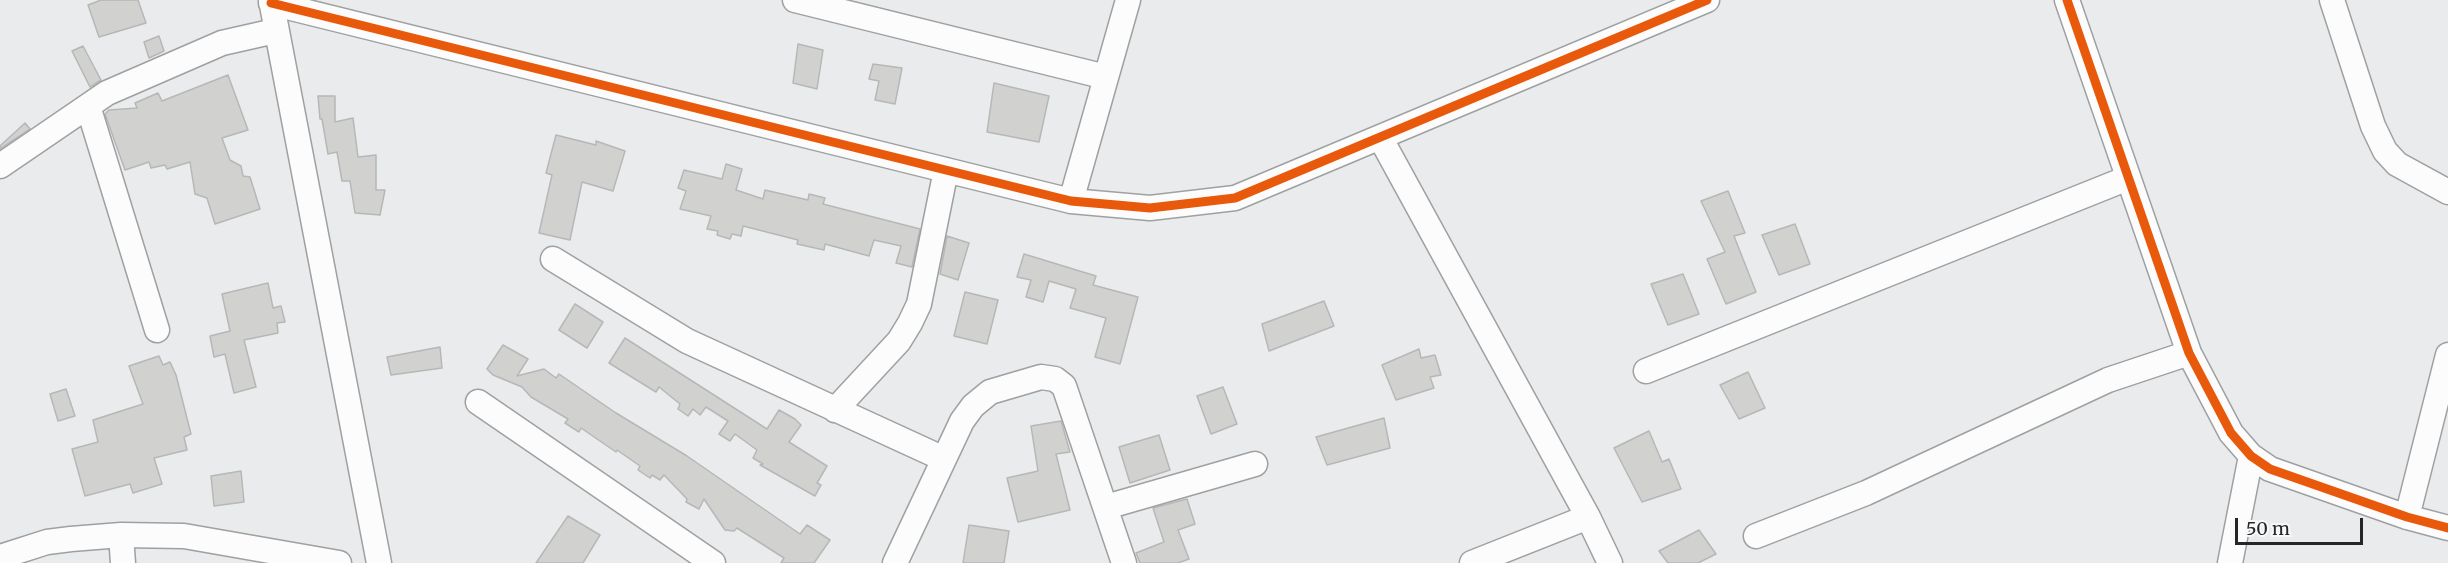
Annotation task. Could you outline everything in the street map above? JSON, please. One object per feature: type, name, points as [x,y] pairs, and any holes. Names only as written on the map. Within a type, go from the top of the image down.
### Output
[{"type":"street","points":[[795,0],[1106,77]]},
{"type":"street","points":[[1071,201],[1128,0]]},
{"type":"street","points":[[379,563],[271,1],[1071,201],[1150,208],[1235,198],[1381,139],[1707,0]]},
{"type":"street","points":[[2067,0],[2189,353],[2222,419],[2251,456],[2270,469],[2408,517],[2448,528]]},
{"type":"street","points":[[2332,0],[2373,126],[2385,152],[2397,164],[2448,192]]},
{"type":"street","points":[[0,166],[107,93],[222,43],[275,31]]},
{"type":"street","points":[[88,106],[157,330]]},
{"type":"street","points":[[1381,139],[1588,517],[1610,563]]},
{"type":"street","points":[[835,410],[898,341],[919,304],[946,170]]},
{"type":"street","points":[[1646,371],[2128,178]]},
{"type":"street","points":[[553,259],[687,341],[944,459]]},
{"type":"street","points":[[1756,536],[1866,493],[2108,380],[2189,353]]},
{"type":"street","points":[[2408,517],[2448,355]]},
{"type":"street","points":[[895,563],[962,421],[973,406],[990,392],[1041,377],[1055,379],[1065,386],[1124,563]]},
{"type":"street","points":[[478,402],[713,563]]},
{"type":"street","points":[[2230,563],[2251,456]]},
{"type":"street","points":[[1106,507],[1255,464]]},
{"type":"street","points":[[1472,563],[1588,517]]},
{"type":"street","points":[[0,557],[47,542],[121,535],[184,536],[339,563]]},
{"type":"street","points":[[121,535],[123,563]]},
{"type":"building","points":[[101,0],[138,0],[146,23],[99,37],[88,5]]},
{"type":"building","points":[[159,36],[164,51],[149,58],[144,42]]},
{"type":"building","points":[[798,44],[823,50],[817,89],[793,83]]},
{"type":"building","points":[[83,46],[101,80],[90,87],[72,51]]},
{"type":"building","points":[[873,64],[902,68],[895,104],[875,100],[879,81],[869,79]]},
{"type":"building","points":[[228,75],[248,130],[222,138],[230,160],[241,166],[243,176],[250,177],[260,209],[215,224],[207,198],[195,194],[190,162],[167,169],[165,165],[151,168],[149,162],[125,170],[105,114],[109,110],[137,108],[135,103],[158,93],[162,101]]},
{"type":"building","points":[[994,83],[1049,96],[1039,142],[987,132]]},
{"type":"building","points":[[318,96],[335,96],[335,122],[353,118],[358,157],[376,155],[376,190],[385,190],[380,215],[355,213],[350,181],[342,181],[337,152],[328,154],[322,119],[320,119]]},
{"type":"building","points":[[25,123],[30,129],[0,149],[0,146]]},
{"type":"building","points":[[556,135],[596,145],[596,141],[625,151],[613,191],[582,182],[570,240],[539,233],[552,175],[546,173]]},
{"type":"building","points":[[726,164],[742,169],[736,190],[763,199],[765,190],[808,200],[809,194],[825,198],[823,204],[920,229],[912,267],[896,263],[901,246],[874,240],[869,256],[825,244],[824,250],[797,244],[798,240],[743,226],[741,236],[732,234],[730,239],[717,235],[718,231],[707,229],[711,216],[680,209],[686,191],[678,188],[684,170],[722,179]]},
{"type":"building","points":[[1728,191],[1745,233],[1734,236],[1756,292],[1726,304],[1707,259],[1725,252],[1701,201]]},
{"type":"building","points":[[1795,224],[1810,264],[1779,275],[1762,235]]},
{"type":"building","points":[[947,236],[969,243],[958,280],[940,274]]},
{"type":"building","points":[[1024,254],[1096,276],[1093,285],[1138,297],[1120,364],[1095,357],[1106,318],[1070,308],[1076,289],[1049,281],[1043,302],[1026,297],[1031,280],[1017,277]]},
{"type":"building","points":[[1683,274],[1699,314],[1668,325],[1651,284]]},
{"type":"building","points":[[268,283],[273,308],[281,306],[285,322],[277,323],[278,333],[244,340],[256,387],[234,393],[225,354],[214,357],[210,336],[230,331],[222,294]]},
{"type":"building","points":[[965,292],[998,300],[987,344],[954,336]]},
{"type":"building","points":[[1324,301],[1334,326],[1269,351],[1262,324]]},
{"type":"building","points":[[575,304],[603,322],[587,348],[559,330]]},
{"type":"building","points":[[625,338],[767,429],[779,410],[795,419],[801,425],[789,442],[827,466],[817,483],[821,485],[815,496],[760,465],[763,464],[753,458],[757,450],[735,434],[730,441],[719,434],[728,421],[706,407],[700,415],[693,409],[688,416],[678,409],[680,404],[659,387],[656,392],[609,363]]},
{"type":"building","points":[[503,345],[528,359],[517,376],[544,369],[556,378],[559,374],[616,413],[687,456],[800,534],[807,525],[830,540],[814,563],[781,563],[784,558],[737,528],[734,531],[725,530],[704,499],[699,509],[686,502],[687,499],[664,475],[660,480],[652,475],[650,478],[638,470],[640,466],[617,450],[616,452],[581,428],[579,432],[565,423],[568,419],[531,397],[522,387],[493,375],[487,369]]},
{"type":"building","points":[[440,347],[442,368],[391,375],[387,357]]},
{"type":"building","points":[[1419,349],[1421,358],[1435,355],[1441,375],[1430,377],[1434,388],[1396,400],[1382,365]]},
{"type":"building","points":[[159,356],[163,365],[170,362],[176,375],[191,434],[184,437],[187,450],[154,458],[162,484],[133,493],[130,484],[85,496],[72,449],[98,442],[93,420],[143,404],[129,366]]},
{"type":"building","points":[[1748,372],[1765,408],[1739,419],[1720,385]]},
{"type":"building","points":[[1223,387],[1237,424],[1211,434],[1197,396]]},
{"type":"building","points":[[66,389],[75,416],[58,421],[50,394]]},
{"type":"building","points":[[1384,418],[1390,448],[1327,465],[1316,437]]},
{"type":"building","points":[[1061,421],[1070,452],[1056,454],[1070,510],[1018,522],[1007,478],[1038,471],[1031,426]]},
{"type":"building","points":[[1649,431],[1662,462],[1669,459],[1681,489],[1642,502],[1614,448]]},
{"type":"building","points":[[1159,435],[1170,470],[1130,483],[1119,447]]},
{"type":"building","points":[[241,471],[244,502],[214,506],[211,476]]},
{"type":"building","points":[[1187,499],[1195,524],[1178,530],[1189,559],[1178,563],[1140,563],[1136,553],[1164,542],[1153,508]]},
{"type":"building","points":[[568,516],[600,535],[583,563],[536,563]]},
{"type":"building","points":[[969,525],[1009,531],[1004,563],[963,563]]},
{"type":"building","points":[[1699,530],[1716,554],[1698,563],[1668,563],[1659,551]]},
{"type":"cycle path","points":[[271,3],[1071,201],[1150,208],[1235,198],[1707,0]]},
{"type":"cycle path","points":[[2067,0],[2189,353],[2231,433],[2251,456],[2270,469],[2407,517],[2448,528]]}]
